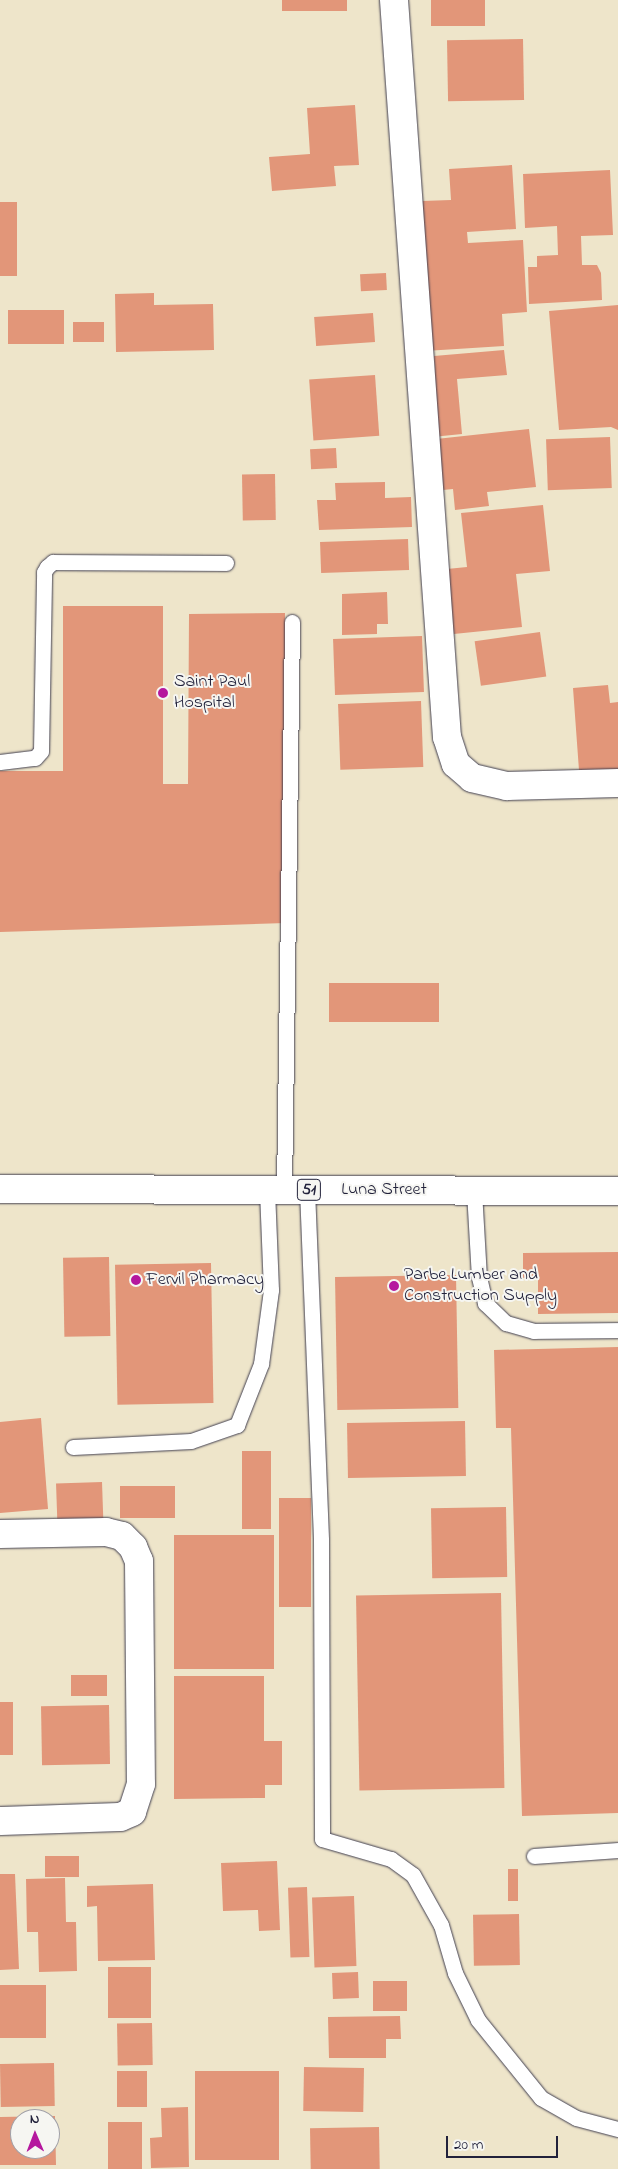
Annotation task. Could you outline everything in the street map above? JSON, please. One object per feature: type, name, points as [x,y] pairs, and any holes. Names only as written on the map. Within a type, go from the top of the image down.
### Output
[{"type":"street","points":[[394,0],[447,737],[456,764],[472,778],[507,786],[618,783]]},
{"type":"street","name":"Luna Street","points":[[0,1189],[618,1191]]},
{"type":"street","points":[[0,1534],[106,1532],[122,1536],[133,1547],[139,1561],[141,1784],[132,1812],[120,1817],[0,1821]]},
{"type":"lane","points":[[0,762],[35,758],[41,751],[44,572],[47,566],[61,562],[226,563]]},
{"type":"lane","points":[[292,622],[286,1190],[321,1540],[322,1839],[391,1859],[413,1876],[441,1924],[455,1973],[478,2020],[541,2098],[576,2118],[618,2129]]},
{"type":"lane","points":[[73,1447],[191,1441],[237,1425],[261,1364],[286,1190]]},
{"type":"lane","points":[[474,1191],[479,1277],[485,1303],[506,1323],[534,1331],[618,1330]]},
{"type":"lane","points":[[534,1856],[618,1850]]},
{"type":"building","points":[[282,0],[347,0],[347,11],[282,11]]},
{"type":"building","points":[[431,0],[485,0],[485,26],[431,26]]},
{"type":"building","points":[[523,39],[524,100],[448,101],[447,40]]},
{"type":"building","points":[[355,105],[359,165],[334,166],[336,186],[272,191],[269,157],[310,154],[307,108]]},
{"type":"building","points":[[512,165],[516,229],[467,232],[468,243],[523,240],[527,312],[502,314],[504,346],[425,351],[422,201],[451,200],[449,169]]},
{"type":"building","points":[[610,170],[613,235],[581,236],[582,265],[597,265],[601,273],[602,300],[529,304],[528,267],[537,267],[537,256],[558,255],[557,226],[525,228],[523,174]]},
{"type":"building","points":[[0,202],[17,202],[17,276],[0,276]]},
{"type":"building","points":[[386,273],[387,290],[361,291],[360,274]]},
{"type":"building","points":[[154,293],[154,305],[213,304],[214,350],[116,352],[115,294]]},
{"type":"building","points":[[618,305],[618,430],[611,427],[559,430],[549,311]]},
{"type":"building","points":[[8,310],[64,310],[64,344],[8,344]]},
{"type":"building","points":[[373,313],[375,342],[316,346],[314,317]]},
{"type":"building","points":[[73,322],[104,322],[104,342],[73,342]]},
{"type":"building","points":[[504,350],[507,375],[457,379],[462,434],[432,437],[426,372],[435,371],[434,356]]},
{"type":"building","points":[[375,375],[379,436],[313,440],[309,380]]},
{"type":"building","points":[[529,429],[536,487],[487,492],[489,506],[455,510],[453,489],[433,491],[427,440]]},
{"type":"building","points":[[610,437],[612,488],[548,490],[546,439]]},
{"type":"building","points":[[336,448],[337,468],[311,469],[310,449]]},
{"type":"building","points":[[275,474],[276,520],[243,521],[242,475]]},
{"type":"building","points":[[385,482],[385,498],[411,497],[412,527],[319,530],[317,500],[336,500],[335,483]]},
{"type":"building","points":[[543,505],[550,571],[516,574],[522,627],[444,635],[437,570],[467,567],[461,513]]},
{"type":"building","points":[[408,539],[409,570],[321,573],[320,542]]},
{"type":"building","points":[[387,592],[388,624],[377,624],[377,634],[342,635],[342,594]]},
{"type":"building","name":"Saint Paul Hospital","points":[[63,606],[163,606],[163,784],[188,784],[189,614],[285,613],[286,923],[0,932],[0,771],[63,771]]},
{"type":"building","points":[[540,632],[546,677],[481,686],[475,641]]},
{"type":"building","points":[[422,636],[424,692],[335,695],[333,639]]},
{"type":"building","points":[[608,685],[610,703],[618,702],[618,781],[580,784],[573,688]]},
{"type":"building","points":[[421,701],[423,767],[340,770],[338,704]]},
{"type":"building","points":[[329,983],[439,983],[439,1022],[329,1022]]},
{"type":"building","points":[[618,1252],[618,1313],[538,1314],[538,1278],[523,1278],[523,1253]]},
{"type":"building","points":[[109,1257],[110,1336],[64,1337],[63,1258]]},
{"type":"building","points":[[211,1263],[213,1403],[117,1405],[115,1265]]},
{"type":"building","points":[[456,1275],[458,1408],[337,1410],[335,1277]]},
{"type":"building","points":[[618,1347],[618,1813],[522,1816],[511,1428],[496,1428],[494,1350]]},
{"type":"building","points":[[41,1418],[48,1509],[0,1513],[0,1422]]},
{"type":"building","points":[[465,1421],[466,1476],[348,1478],[347,1423]]},
{"type":"building","points":[[242,1451],[271,1451],[271,1529],[242,1529]]},
{"type":"building","points":[[102,1482],[103,1520],[57,1522],[56,1484]]},
{"type":"building","points":[[120,1486],[175,1486],[175,1518],[120,1518]]},
{"type":"building","points":[[279,1498],[311,1498],[311,1607],[279,1607]]},
{"type":"building","points":[[506,1507],[507,1577],[432,1578],[431,1508]]},
{"type":"building","points":[[174,1535],[274,1535],[274,1669],[174,1669]]},
{"type":"building","points":[[501,1593],[504,1788],[359,1791],[356,1596]]},
{"type":"building","points":[[71,1675],[107,1675],[107,1696],[71,1696]]},
{"type":"building","points":[[174,1676],[264,1676],[264,1741],[282,1741],[282,1785],[265,1785],[265,1798],[174,1799]]},
{"type":"building","points":[[0,1702],[13,1702],[13,1755],[0,1755]]},
{"type":"building","points":[[109,1705],[110,1764],[42,1765],[41,1706]]},
{"type":"building","points":[[45,1856],[79,1856],[79,1877],[45,1877]]},
{"type":"building","points":[[277,1861],[280,1930],[259,1931],[258,1910],[223,1911],[221,1863]]},
{"type":"building","points":[[508,1869],[518,1869],[518,1901],[508,1901]]},
{"type":"building","points":[[0,1874],[15,1874],[19,1969],[0,1970]]},
{"type":"building","points":[[65,1878],[66,1922],[76,1922],[77,1971],[39,1972],[38,1932],[27,1932],[26,1879]]},
{"type":"building","points":[[153,1884],[155,1960],[98,1961],[97,1906],[87,1907],[87,1886]]},
{"type":"building","points":[[307,1887],[309,1957],[290,1958],[288,1888]]},
{"type":"building","points":[[354,1896],[356,1966],[314,1967],[312,1897]]},
{"type":"building","points":[[519,1914],[520,1965],[474,1966],[473,1915]]},
{"type":"building","points":[[108,1967],[151,1967],[151,2018],[108,2018]]},
{"type":"building","points":[[358,1972],[359,1998],[333,1999],[332,1973]]},
{"type":"building","points":[[373,1981],[407,1981],[407,2011],[373,2011]]},
{"type":"building","points":[[0,1985],[46,1985],[46,2038],[0,2038]]},
{"type":"building","points":[[400,2016],[401,2039],[386,2039],[386,2058],[329,2058],[328,2017]]},
{"type":"building","points":[[152,2023],[153,2065],[118,2066],[117,2024]]},
{"type":"building","points":[[54,2063],[55,2106],[1,2107],[0,2064]]},
{"type":"building","points":[[304,2067],[364,2068],[363,2112],[303,2111]]},
{"type":"building","points":[[117,2071],[147,2071],[147,2107],[117,2107]]},
{"type":"building","points":[[195,2071],[279,2071],[279,2160],[195,2160]]},
{"type":"building","points":[[188,2107],[189,2167],[151,2168],[150,2138],[162,2137],[161,2108]]},
{"type":"building","points":[[0,2117],[10,2117],[10,2159],[56,2159],[56,2165],[0,2165]]},
{"type":"building","points":[[108,2122],[142,2122],[142,2169],[108,2169]]},
{"type":"building","points":[[379,2127],[380,2169],[311,2169],[310,2128]]},
{"type":"place","name":"Saint Paul Hospital","points":[[163,693]]},
{"type":"place","name":"Fervil Pharmacy","points":[[136,1280]]},
{"type":"place","name":"Parbe Lumber and Construction Supply","points":[[394,1286]]}]
